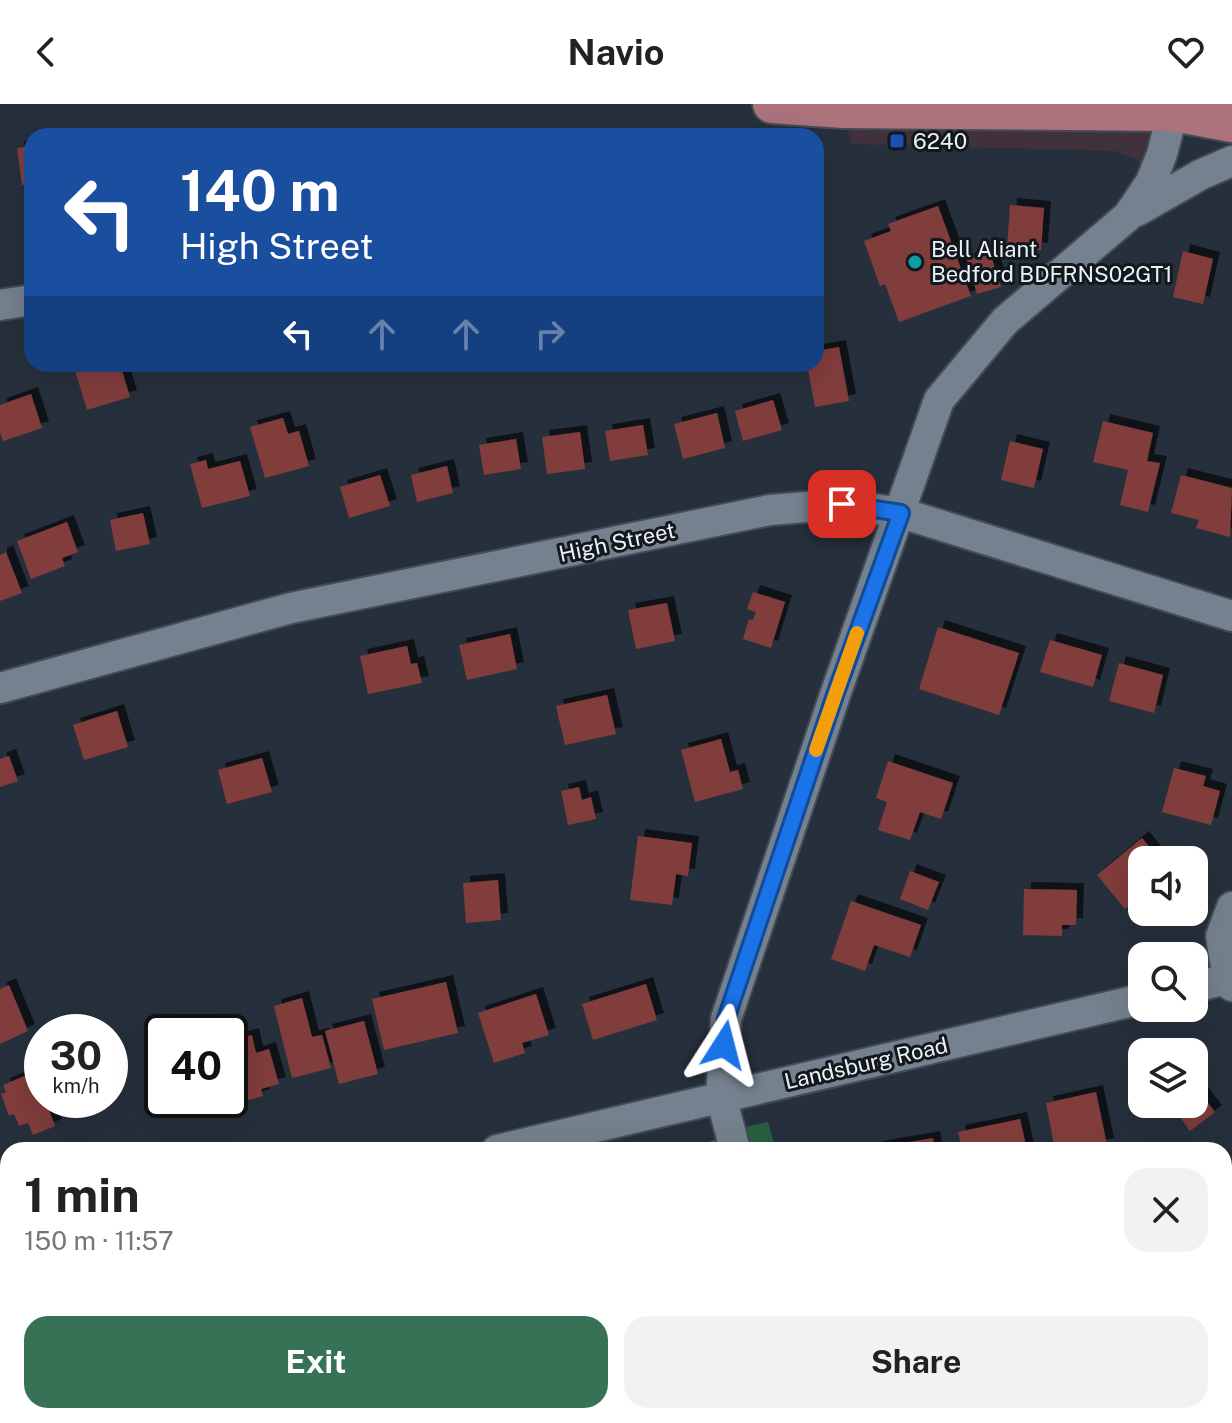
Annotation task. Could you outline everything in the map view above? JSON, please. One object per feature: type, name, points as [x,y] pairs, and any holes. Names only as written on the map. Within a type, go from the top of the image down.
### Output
[{"type":"main road","points":[[772,104],[1174,108],[1232,123]]},
{"type":"street","points":[[1128,216],[1151,182],[1174,108]]},
{"type":"street","points":[[733,1142],[721,1096],[726,1019],[939,400],[1005,321],[1128,216],[1200,175],[1232,161]]},
{"type":"street","points":[[0,305],[24,301]]},
{"type":"street","name":"High Street","points":[[0,688],[291,608],[770,510],[842,504],[901,513],[1232,616]]},
{"type":"street","points":[[1208,985],[1230,982],[1221,936],[1232,907]]},
{"type":"street","name":"Landsburg Road","points":[[530,1142],[1128,1002]]},
{"type":"shaded area","points":[[839,104],[1176,104],[1159,184],[1136,159],[1115,151],[852,144]]},
{"type":"green space","points":[[768,1122],[774,1142],[708,1142]]},
{"type":"building","points":[[24,147],[22,185],[17,148]]},
{"type":"building","points":[[1010,205],[1044,208],[1041,250],[1007,248]]},
{"type":"building","name":"Bell Aliant Bedford BDFRNS02GT1","points":[[938,206],[971,296],[899,322],[885,284],[880,286],[864,241],[891,231],[888,224]]},
{"type":"building","points":[[1183,251],[1213,259],[1203,304],[1173,297]]},
{"type":"building","points":[[990,253],[1001,287],[977,294],[967,260]]},
{"type":"building","points":[[839,347],[849,401],[815,407],[808,372],[824,372],[824,350]]},
{"type":"building","points":[[76,372],[122,372],[130,397],[87,410]]},
{"type":"building","points":[[31,394],[42,428],[3,441],[0,405]]},
{"type":"building","points":[[773,400],[782,430],[743,441],[735,411]]},
{"type":"building","points":[[717,413],[725,448],[683,459],[674,424]]},
{"type":"building","points":[[283,418],[288,434],[299,431],[309,466],[265,478],[250,427]]},
{"type":"building","points":[[1103,421],[1153,433],[1147,461],[1160,463],[1148,512],[1120,505],[1128,470],[1093,462]]},
{"type":"building","points":[[643,425],[648,455],[610,461],[605,431]]},
{"type":"building","points":[[580,432],[585,469],[547,474],[542,437]]},
{"type":"building","points":[[516,439],[521,469],[484,475],[479,445]]},
{"type":"building","points":[[1010,441],[1043,449],[1034,488],[1001,480]]},
{"type":"building","points":[[206,460],[208,469],[240,461],[250,496],[202,508],[190,464]]},
{"type":"building","points":[[447,466],[453,493],[417,502],[411,475]]},
{"type":"building","points":[[380,475],[390,506],[349,518],[340,487]]},
{"type":"building","points":[[1181,475],[1232,488],[1230,537],[1196,528],[1199,520],[1171,513]]},
{"type":"building","points":[[143,513],[150,544],[116,551],[110,520]]},
{"type":"building","points":[[67,522],[78,552],[62,558],[65,566],[31,579],[17,541]]},
{"type":"building","points":[[6,552],[22,593],[0,601],[0,555]]},
{"type":"building","points":[[753,592],[785,602],[771,648],[743,639],[749,619],[753,620],[756,612],[747,609]]},
{"type":"building","points":[[667,603],[675,641],[636,649],[628,610]]},
{"type":"building","points":[[938,627],[1019,653],[999,715],[919,689]]},
{"type":"building","points":[[510,634],[517,669],[467,680],[459,645]]},
{"type":"building","points":[[1050,640],[1102,655],[1093,687],[1040,672]]},
{"type":"building","points":[[407,646],[411,664],[417,663],[422,683],[368,694],[360,656]]},
{"type":"building","points":[[1119,663],[1163,675],[1154,713],[1109,701]]},
{"type":"building","points":[[607,695],[616,734],[565,745],[556,706]]},
{"type":"building","points":[[117,711],[128,747],[84,760],[73,725]]},
{"type":"building","points":[[721,739],[730,772],[738,770],[743,789],[695,802],[681,750]]},
{"type":"building","points":[[9,756],[18,781],[0,787],[0,759]]},
{"type":"building","points":[[262,758],[272,792],[227,804],[218,770]]},
{"type":"building","points":[[888,761],[953,783],[941,819],[920,812],[910,840],[878,830],[887,802],[876,798]]},
{"type":"building","points":[[1174,768],[1206,776],[1203,786],[1220,791],[1211,825],[1162,812]]},
{"type":"building","points":[[579,787],[582,800],[591,797],[596,819],[568,825],[561,791]]},
{"type":"building","points":[[638,836],[692,843],[688,876],[676,874],[672,905],[630,900]]},
{"type":"building","points":[[1142,838],[1149,846],[1132,846]]},
{"type":"building","points":[[1128,850],[1128,907],[1125,909],[1097,875]]},
{"type":"building","points":[[910,871],[939,882],[928,910],[900,899]]},
{"type":"building","points":[[498,880],[501,920],[466,923],[463,883]]},
{"type":"building","points":[[1024,889],[1077,890],[1076,925],[1062,925],[1062,936],[1023,935]]},
{"type":"building","points":[[851,901],[921,925],[910,957],[874,945],[865,971],[831,959]]},
{"type":"building","points":[[446,982],[458,1033],[384,1050],[372,999]]},
{"type":"building","points":[[646,984],[657,1020],[593,1040],[582,1004]]},
{"type":"building","points":[[9,985],[24,1021],[24,1033],[0,1044],[0,989]]},
{"type":"building","points":[[536,994],[549,1035],[522,1043],[525,1053],[494,1063],[478,1013]]},
{"type":"building","points":[[302,998],[312,1037],[322,1035],[331,1068],[292,1078],[274,1006]]},
{"type":"building","points":[[364,1021],[378,1074],[339,1084],[325,1031]]},
{"type":"building","points":[[252,1035],[256,1053],[269,1049],[279,1084],[261,1089],[263,1096],[248,1100],[248,1036]]},
{"type":"building","points":[[24,1076],[24,1118],[52,1118],[55,1126],[33,1135],[28,1123],[19,1126],[14,1114],[9,1116],[1,1094],[6,1092],[3,1085]]},
{"type":"building","points":[[1096,1092],[1106,1142],[1053,1142],[1046,1103]]},
{"type":"building","points":[[1208,1103],[1215,1112],[1208,1117]]},
{"type":"building","points":[[1180,1118],[1207,1118],[1190,1131]]},
{"type":"building","points":[[1020,1119],[1025,1142],[960,1142],[958,1132]]},
{"type":"building","points":[[933,1138],[934,1142],[910,1142]]},
{"type":"slow traffic","points":[[816,750],[857,633]]},
{"type":"place","name":"6240","points":[[897,141]]},
{"type":"place","name":"Bell Aliant Bedford BDFRNS02GT1","points":[[915,262]]},
{"type":"route","points":[[724,1045],[726,1019],[835,695],[901,513],[842,504]]}]
